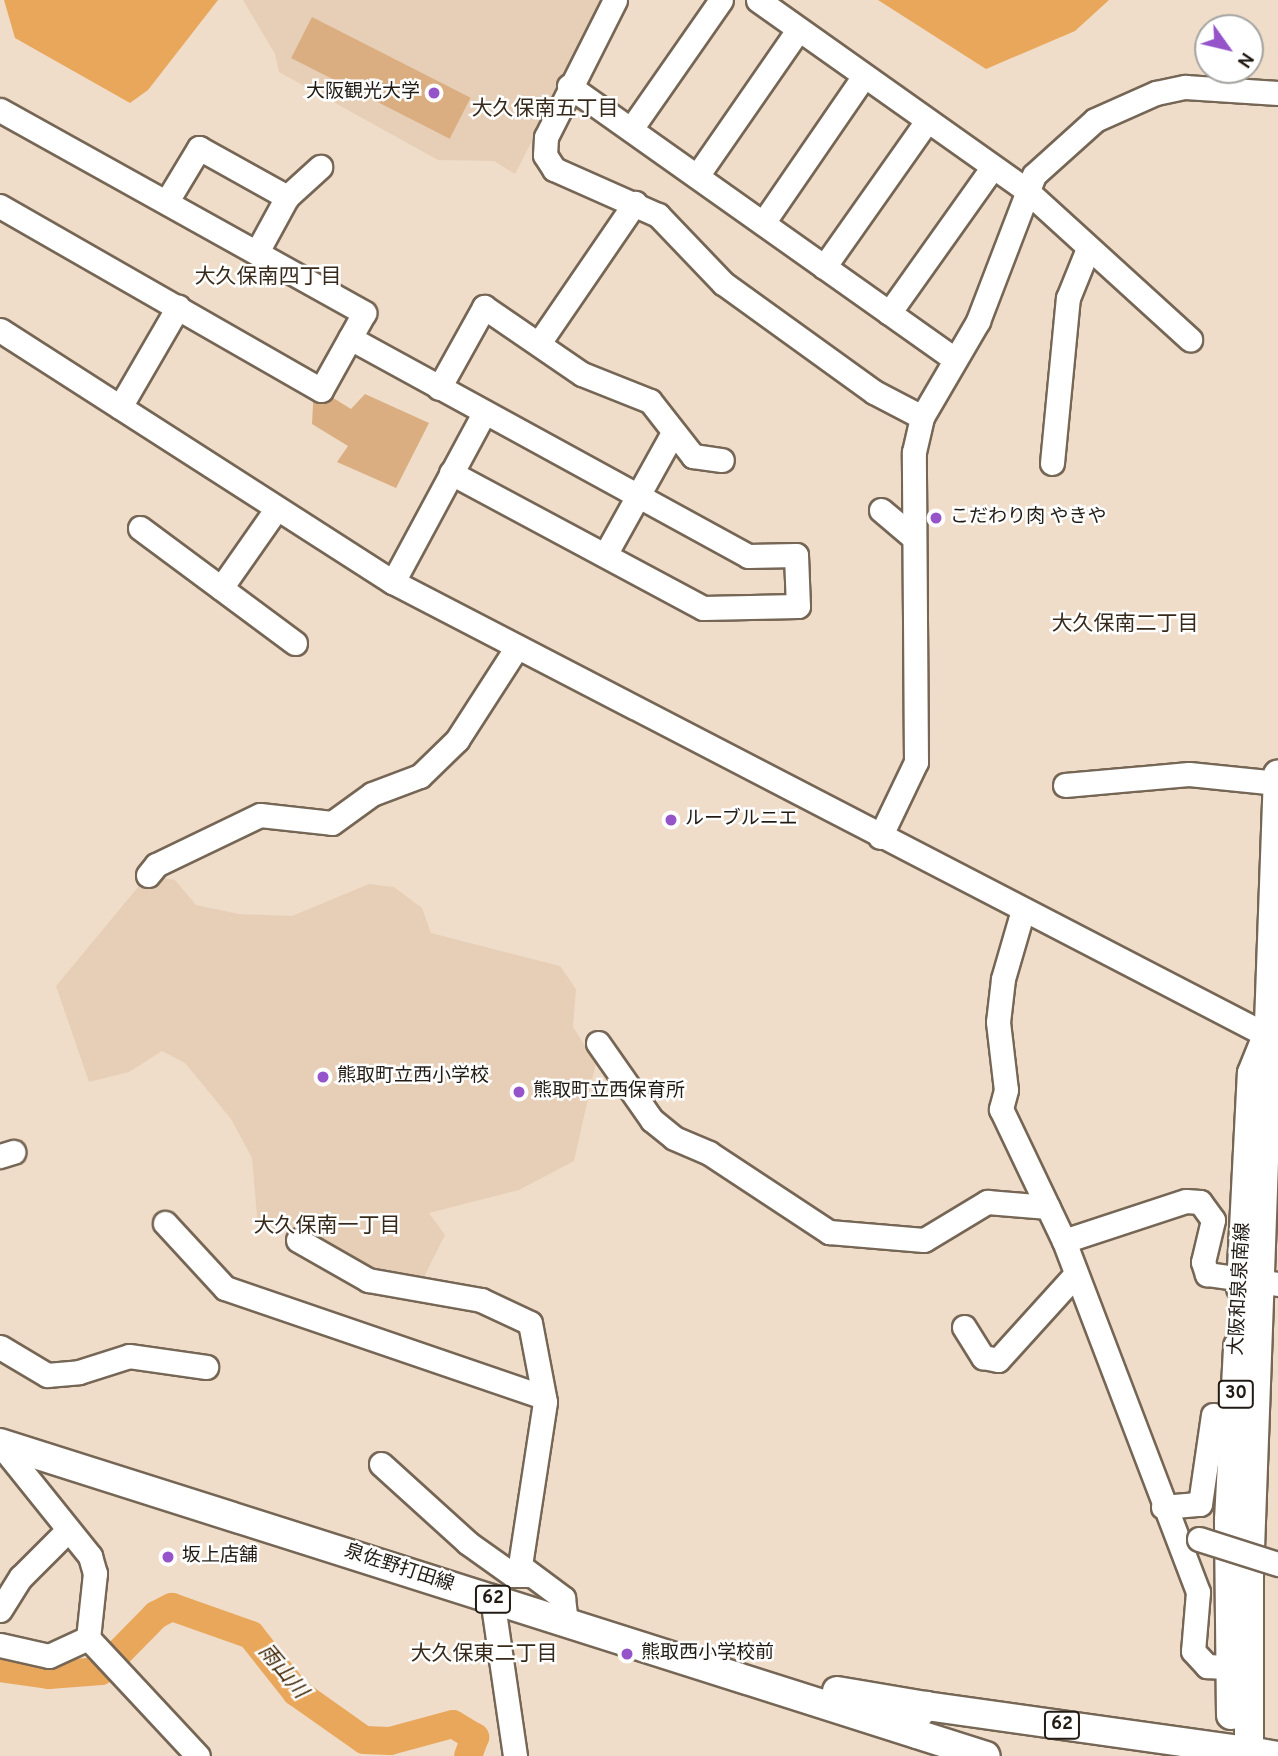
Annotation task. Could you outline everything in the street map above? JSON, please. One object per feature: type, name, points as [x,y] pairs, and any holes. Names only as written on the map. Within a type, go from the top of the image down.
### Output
[{"type":"main road","name":"大阪和泉泉南線","points":[[1241,1753],[1260,1282],[1252,1073],[1272,1038],[1278,775]]},
{"type":"main road","name":"大阪和泉泉南線","points":[[1241,1753],[1229,1667],[1260,1282]]},
{"type":"main road","name":"泉佐野打田線","points":[[0,1444],[566,1622],[748,1675],[917,1734],[951,1751],[986,1756]]},
{"type":"main road","name":"62","points":[[748,1675],[926,1706],[1241,1753],[1278,1756]]},
{"type":"main road","points":[[917,1734],[912,1721],[926,1706]]},
{"type":"street","points":[[615,0],[569,86],[545,155],[568,179],[635,202],[683,235],[723,283],[874,392],[922,417]]},
{"type":"street","points":[[631,129],[721,0]]},
{"type":"street","points":[[758,0],[1026,190],[1087,251],[1190,339]]},
{"type":"street","points":[[697,176],[799,30]]},
{"type":"street","points":[[763,223],[864,76]]},
{"type":"street","points":[[569,86],[952,358]]},
{"type":"street","points":[[880,837],[916,762],[914,452],[922,417],[952,358],[978,321],[1026,190],[1058,150],[1122,104],[1185,87],[1278,93]]},
{"type":"street","points":[[0,110],[365,313],[321,390],[0,206]]},
{"type":"street","points":[[824,267],[926,121]]},
{"type":"street","points":[[167,201],[199,148],[288,197]]},
{"type":"street","points":[[257,252],[288,197],[320,167]]},
{"type":"street","points":[[889,313],[992,168]]},
{"type":"street","points":[[539,343],[635,202]]},
{"type":"street","points":[[1052,463],[1068,298],[1087,251]]},
{"type":"street","points":[[120,407],[178,307]]},
{"type":"street","points":[[439,388],[484,307],[582,374],[650,401],[693,456],[722,460]]},
{"type":"street","points":[[0,330],[275,511],[393,582],[1272,1038]]},
{"type":"street","points":[[351,338],[483,415],[748,556],[796,555],[798,606],[703,608],[451,473]]},
{"type":"street","points":[[393,582],[483,415]]},
{"type":"street","points":[[605,555],[634,496],[673,433]]},
{"type":"street","points":[[881,510],[913,537]]},
{"type":"street","points":[[221,588],[275,511]]},
{"type":"street","points":[[140,527],[295,643]]},
{"type":"street","points":[[148,875],[156,865],[260,815],[332,823],[372,794],[420,776],[457,740],[517,647]]},
{"type":"street","points":[[1065,785],[1189,775],[1278,783]]},
{"type":"street","points":[[1023,910],[1003,979],[998,1022],[1006,1090],[1001,1109],[1064,1241],[1163,1507],[1189,1541],[1198,1592],[1193,1651],[1208,1665],[1229,1667]]},
{"type":"street","points":[[598,1043],[652,1120],[674,1138],[709,1153],[829,1233],[924,1241],[987,1202],[1048,1207]]},
{"type":"street","points":[[1064,1241],[1186,1201],[1200,1202],[1213,1220],[1203,1262],[1207,1274],[1260,1282]]},
{"type":"street","points":[[165,1223],[225,1288],[544,1397]]},
{"type":"street","points":[[298,1240],[368,1280],[481,1300],[530,1323],[544,1397],[520,1566],[526,1575],[563,1598],[566,1622]]},
{"type":"street","points":[[964,1327],[983,1357],[998,1360],[1075,1275]]},
{"type":"street","points":[[0,1347],[47,1374],[79,1372],[129,1356],[206,1367]]},
{"type":"street","points":[[1163,1507],[1200,1504],[1213,1415]]},
{"type":"street","points":[[0,1444],[66,1532],[90,1556],[95,1573],[96,1646],[198,1756]]},
{"type":"street","points":[[382,1464],[468,1543],[513,1575],[526,1575]]},
{"type":"street","points":[[0,1610],[21,1577],[66,1532]]},
{"type":"street","points":[[1189,1541],[1278,1564]]},
{"type":"street","points":[[492,1598],[515,1756]]},
{"type":"street","points":[[0,1646],[49,1656],[96,1646]]},
{"type":"shaded area","points":[[4,0],[218,0],[148,90],[130,103],[15,38]]},
{"type":"shaded area","name":"大阪観光大学","points":[[243,0],[604,0],[515,174],[494,161],[438,160],[279,72],[275,54]]},
{"type":"shaded area","points":[[878,0],[1109,0],[1075,31],[986,69]]},
{"type":"shaded area","points":[[312,17],[471,98],[450,139],[291,58]]},
{"type":"shaded area","points":[[314,386],[351,409],[365,394],[429,423],[396,488],[337,462],[348,446],[312,424]]},
{"type":"shaded area","name":"熊取町立西小学校","points":[[148,875],[175,880],[196,905],[239,914],[292,916],[369,884],[394,887],[422,908],[431,933],[560,966],[576,989],[573,1027],[596,1063],[574,1161],[519,1190],[429,1213],[445,1235],[421,1283],[349,1262],[297,1231],[258,1228],[252,1158],[231,1119],[185,1063],[162,1051],[129,1072],[89,1082],[56,986]]},
{"type":"waterway","name":"雨山川","points":[[0,1668],[49,1675],[101,1671],[156,1615],[172,1607],[251,1635],[296,1692],[364,1740],[390,1741],[453,1724],[475,1737],[468,1756]]},
{"type":"place","name":"大阪観光大学","points":[[434,93]]},
{"type":"place","name":"こだわり肉 やきや","points":[[936,518]]},
{"type":"place","name":"ルーブルニエ","points":[[671,820]]},
{"type":"place","name":"熊取町立西小学校","points":[[323,1077]]},
{"type":"place","name":"熊取町立西保育所","points":[[519,1092]]},
{"type":"place","name":"坂上店舗","points":[[168,1557]]},
{"type":"place","name":"熊取西小学校前","points":[[627,1654]]},
{"type":"district","name":"大久保南五丁目","points":[[545,110]]},
{"type":"district","name":"大久保南四丁目","points":[[268,278]]},
{"type":"district","name":"大久保南二丁目","points":[[1125,625]]},
{"type":"district","name":"大久保南一丁目","points":[[327,1227]]},
{"type":"district","name":"大久保東二丁目","points":[[484,1655]]}]
